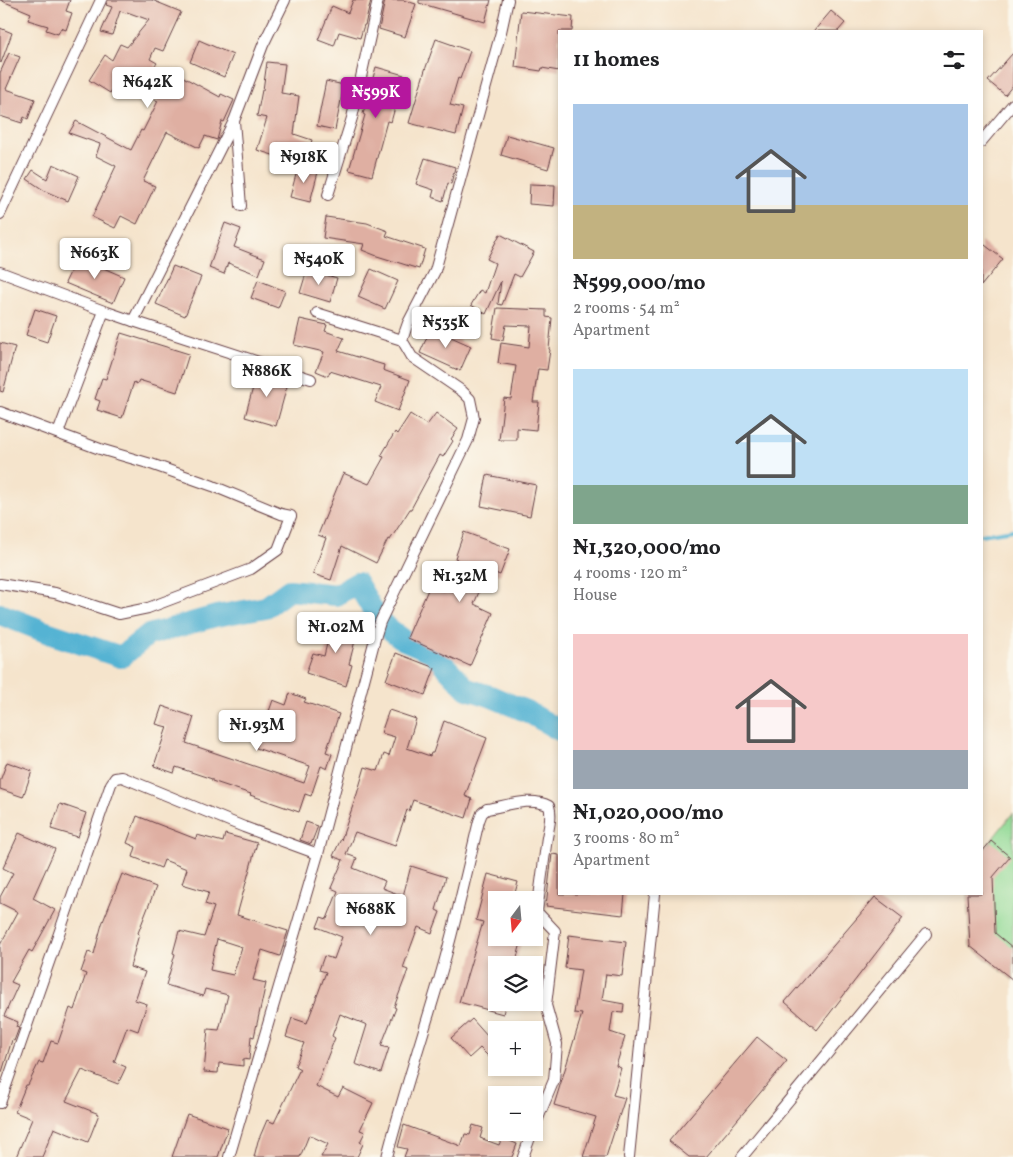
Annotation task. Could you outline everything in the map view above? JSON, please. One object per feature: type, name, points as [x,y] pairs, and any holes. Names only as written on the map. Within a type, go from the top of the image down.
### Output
[{"type":"street","points":[[0,214],[100,0]]},
{"type":"street","points":[[133,322],[234,122],[263,46],[285,0]]},
{"type":"street","points":[[328,195],[352,118],[378,0]]},
{"type":"street","points":[[402,340],[408,323],[434,271],[501,32],[508,0]]},
{"type":"street","points":[[983,140],[1013,104]]},
{"type":"street","points":[[234,122],[241,206]]},
{"type":"street","points":[[0,272],[133,322],[311,379]]},
{"type":"street","points":[[58,433],[104,311]]},
{"type":"street","points":[[229,1157],[318,854],[380,622],[468,440],[474,418],[470,399],[462,391],[412,357],[402,340],[317,313]]},
{"type":"street","points":[[0,412],[100,449],[151,464],[213,486],[281,514],[291,516],[278,550],[251,570],[148,608],[119,614],[55,593],[0,584]]},
{"type":"street","points":[[0,1103],[115,778],[122,777],[244,827],[318,854]]},
{"type":"street","points":[[387,1157],[396,1120],[442,969],[482,813],[487,809],[532,802],[544,804],[550,810],[537,912],[555,930],[546,1006],[557,1044],[554,1080],[543,1106]]},
{"type":"street","points":[[629,1157],[656,895]]},
{"type":"street","points":[[742,1157],[926,934]]},
{"type":"street","points":[[523,1157],[529,1141]]},
{"type":"green space","points":[[1013,813],[1013,980],[970,946],[967,895],[983,895],[983,850]]},
{"type":"building","points":[[0,0],[70,0],[66,11],[72,13],[66,30],[61,28],[58,34],[46,30],[48,26],[28,20],[31,13]]},
{"type":"building","points":[[108,0],[152,0],[181,12],[163,51],[155,48],[150,59],[157,63],[155,66],[172,74],[174,72],[220,97],[221,94],[234,100],[224,122],[222,121],[217,140],[205,136],[199,148],[167,132],[143,181],[155,186],[137,224],[121,216],[115,228],[92,217],[116,166],[96,156],[100,144],[69,133],[76,121],[131,150],[158,101],[116,83],[110,93],[89,80],[105,55],[112,60],[120,44],[127,47],[149,20],[120,11],[112,35],[101,32],[112,7],[106,5]]},
{"type":"building","points":[[353,0],[371,0],[360,38],[339,32],[334,46],[318,40],[332,6],[348,13]]},
{"type":"building","points":[[385,0],[403,0],[416,4],[405,37],[379,29]]},
{"type":"building","points":[[419,0],[491,0],[485,22],[419,3]]},
{"type":"building","points":[[521,11],[573,17],[572,30],[558,30],[558,71],[542,68],[541,71],[515,67]]},
{"type":"building","points":[[831,11],[845,23],[839,30],[815,30]]},
{"type":"building","points":[[0,28],[12,33],[1,63],[0,62]]},
{"type":"building","points":[[436,39],[470,51],[460,79],[458,78],[450,105],[463,108],[456,135],[409,123]]},
{"type":"building","points":[[199,40],[233,55],[224,77],[190,62]]},
{"type":"building","points":[[9,53],[20,57],[6,89],[35,99],[28,119],[24,117],[22,123],[0,116],[0,73]]},
{"type":"building","points":[[1013,53],[1013,85],[1005,95],[988,81]]},
{"type":"building","points":[[267,62],[285,64],[281,93],[299,96],[294,134],[312,140],[304,165],[257,150],[267,118],[257,116]]},
{"type":"building","points":[[376,67],[404,75],[391,122],[387,121],[372,176],[349,170],[365,115],[363,114]]},
{"type":"building","points":[[326,81],[344,85],[335,130],[317,126]]},
{"type":"building","points":[[507,135],[554,148],[548,169],[501,155]]},
{"type":"building","points":[[425,158],[455,167],[451,184],[448,183],[443,201],[432,197],[434,190],[416,184]]},
{"type":"building","points":[[53,164],[79,176],[68,201],[45,191],[27,179],[33,170],[47,179]]},
{"type":"building","points":[[298,167],[318,172],[310,202],[290,197]]},
{"type":"building","points":[[530,184],[555,185],[554,206],[529,204]]},
{"type":"building","points":[[326,217],[367,223],[388,231],[386,236],[425,249],[419,269],[362,250],[364,244],[323,238]]},
{"type":"building","points":[[225,223],[241,229],[234,247],[265,259],[259,275],[228,263],[224,274],[209,268]]},
{"type":"building","points":[[500,234],[534,252],[520,277],[514,274],[502,305],[498,304],[501,281],[486,314],[471,305],[480,290],[485,293],[495,263],[487,259]]},
{"type":"building","points":[[983,244],[1003,259],[983,284]]},
{"type":"building","points":[[78,256],[124,277],[113,303],[65,283]]},
{"type":"building","points":[[173,266],[201,277],[185,316],[156,304]]},
{"type":"building","points":[[371,269],[398,281],[385,309],[358,297]]},
{"type":"building","points":[[307,270],[337,278],[330,302],[300,293]]},
{"type":"building","points":[[258,280],[285,291],[278,308],[251,298]]},
{"type":"building","points":[[497,308],[546,310],[546,317],[552,318],[547,370],[538,369],[533,402],[539,402],[536,430],[517,428],[517,440],[499,440],[504,398],[511,399],[516,366],[498,363],[501,343],[529,347],[531,326],[506,325],[503,340],[492,338]]},
{"type":"building","points":[[35,309],[56,316],[47,342],[26,335]]},
{"type":"building","points":[[300,319],[327,325],[325,331],[344,338],[338,351],[384,365],[383,370],[410,380],[398,411],[375,402],[381,387],[330,371],[328,376],[316,371],[324,352],[294,345]]},
{"type":"building","points":[[431,328],[471,346],[460,371],[420,353]]},
{"type":"building","points":[[121,333],[189,354],[177,392],[139,380],[137,384],[134,382],[122,418],[97,410],[100,401],[95,399],[102,378],[106,379]]},
{"type":"building","points":[[0,343],[15,347],[3,392],[0,391]]},
{"type":"building","points":[[258,369],[289,379],[276,426],[245,417]]},
{"type":"building","points":[[436,413],[458,429],[443,457],[440,455],[411,509],[390,540],[388,539],[376,563],[342,546],[331,580],[313,574],[326,538],[318,535],[343,473],[369,484],[384,457],[381,456],[395,432],[397,434],[410,414],[427,425]]},
{"type":"building","points":[[487,475],[536,485],[530,516],[481,506]]},
{"type":"building","points":[[464,532],[510,549],[500,575],[488,570],[474,604],[493,613],[470,666],[407,638],[430,585],[444,591],[457,559],[455,558]]},
{"type":"building","points":[[333,619],[359,625],[349,664],[352,665],[346,686],[306,673],[313,653],[324,656]]},
{"type":"building","points":[[396,653],[435,668],[425,695],[386,680]]},
{"type":"building","points":[[290,693],[306,699],[304,702],[339,714],[326,752],[332,754],[327,769],[321,766],[311,796],[305,794],[299,812],[176,767],[174,773],[154,766],[167,727],[156,724],[162,706],[194,717],[186,743],[304,783],[310,766],[256,748],[273,700],[286,705]]},
{"type":"building","points":[[389,710],[416,719],[407,748],[430,756],[433,753],[444,721],[487,738],[465,796],[472,799],[466,818],[413,800],[409,811],[407,810],[395,846],[355,832],[346,854],[357,858],[353,868],[385,881],[382,888],[403,896],[411,866],[446,877],[436,910],[440,912],[432,933],[418,927],[403,968],[408,970],[381,1046],[389,1048],[381,1073],[355,1064],[367,1025],[340,1014],[332,1036],[335,1038],[316,1086],[338,1097],[343,1088],[373,1103],[360,1130],[365,1132],[360,1142],[363,1144],[357,1157],[321,1157],[328,1144],[309,1135],[300,1157],[254,1157],[258,1141],[267,1120],[274,1123],[300,1069],[295,1066],[304,1043],[286,1037],[292,1018],[307,1023],[326,972],[319,970],[324,956],[334,959],[342,937],[317,927],[321,917],[327,919],[338,891],[331,888],[343,860],[333,856],[341,840],[365,767],[378,771],[384,754],[389,756],[395,737],[381,733]]},
{"type":"building","points":[[7,762],[32,771],[23,797],[0,789],[0,781]]},
{"type":"building","points":[[60,804],[86,813],[78,837],[51,829]]},
{"type":"building","points":[[137,816],[196,839],[197,835],[223,842],[225,834],[257,843],[237,915],[288,931],[280,956],[262,950],[253,980],[266,983],[254,1037],[251,1036],[249,1060],[243,1059],[243,1066],[219,1063],[218,1073],[204,1072],[208,1029],[219,1030],[228,995],[205,989],[203,996],[166,985],[179,931],[204,937],[214,907],[205,904],[209,892],[182,884],[187,869],[164,860],[161,868],[133,857],[136,847],[127,843]],"holes":[[[217,939],[242,947],[233,975],[210,970]]]},
{"type":"building","points":[[306,822],[318,826],[311,844],[300,840]]},
{"type":"building","points":[[19,833],[55,849],[33,898],[55,910],[32,952],[29,950],[11,982],[18,985],[4,1016],[18,1022],[16,1027],[19,1028],[14,1041],[12,1040],[2,1072],[0,1071],[0,945],[18,912],[0,903],[0,897],[13,873],[3,868]]},
{"type":"building","points":[[991,841],[1010,857],[993,877],[995,933],[1013,948],[1013,980],[970,946],[967,895],[983,895],[983,851]]},
{"type":"building","points":[[552,854],[558,855],[558,895],[625,895],[623,915],[546,906]]},
{"type":"building","points":[[122,874],[156,887],[138,933],[130,967],[145,972],[135,1000],[147,1004],[138,1031],[127,1027],[114,1062],[126,1067],[118,1084],[82,1070],[66,1101],[99,1114],[88,1142],[54,1128],[42,1157],[16,1157],[32,1119],[15,1112],[26,1085],[28,1085],[39,1062],[43,1063],[51,1041],[58,1043],[70,1008],[74,1010],[86,974],[81,972],[88,952],[94,954],[102,924]]},
{"type":"building","points":[[488,874],[518,882],[516,891],[488,891],[488,946],[520,946],[517,956],[488,956],[488,1010],[459,1002],[483,922],[476,920]]},
{"type":"building","points":[[875,897],[903,918],[817,1030],[785,1002]]},
{"type":"building","points":[[569,935],[626,942],[622,976],[606,974],[602,1000],[624,1004],[623,1013],[613,1012],[610,1032],[625,1037],[616,1066],[621,1068],[613,1095],[625,1098],[606,1157],[583,1157],[596,1117],[554,1105],[582,1014],[574,1013],[581,970],[565,968]]},
{"type":"building","points":[[492,1011],[504,1011],[503,1014]]},
{"type":"building","points":[[472,1019],[488,1037],[488,1056],[480,1048],[469,1058],[451,1038]]},
{"type":"building","points":[[757,1037],[787,1061],[706,1157],[689,1157],[669,1141]]},
{"type":"building","points":[[187,1114],[228,1128],[218,1157],[172,1157]]},
{"type":"building","points":[[404,1125],[461,1146],[465,1134],[470,1135],[473,1125],[483,1128],[480,1138],[499,1145],[501,1141],[510,1141],[517,1144],[512,1157],[404,1157],[407,1149],[398,1147]]},
{"type":"waterway","points":[[983,535],[1013,530]]},
{"type":"waterway","points":[[0,614],[46,632],[121,657],[148,635],[216,616],[266,607],[289,590],[336,595],[357,583],[380,622],[404,640],[432,652],[467,689],[490,696],[528,712],[558,729]]}]
